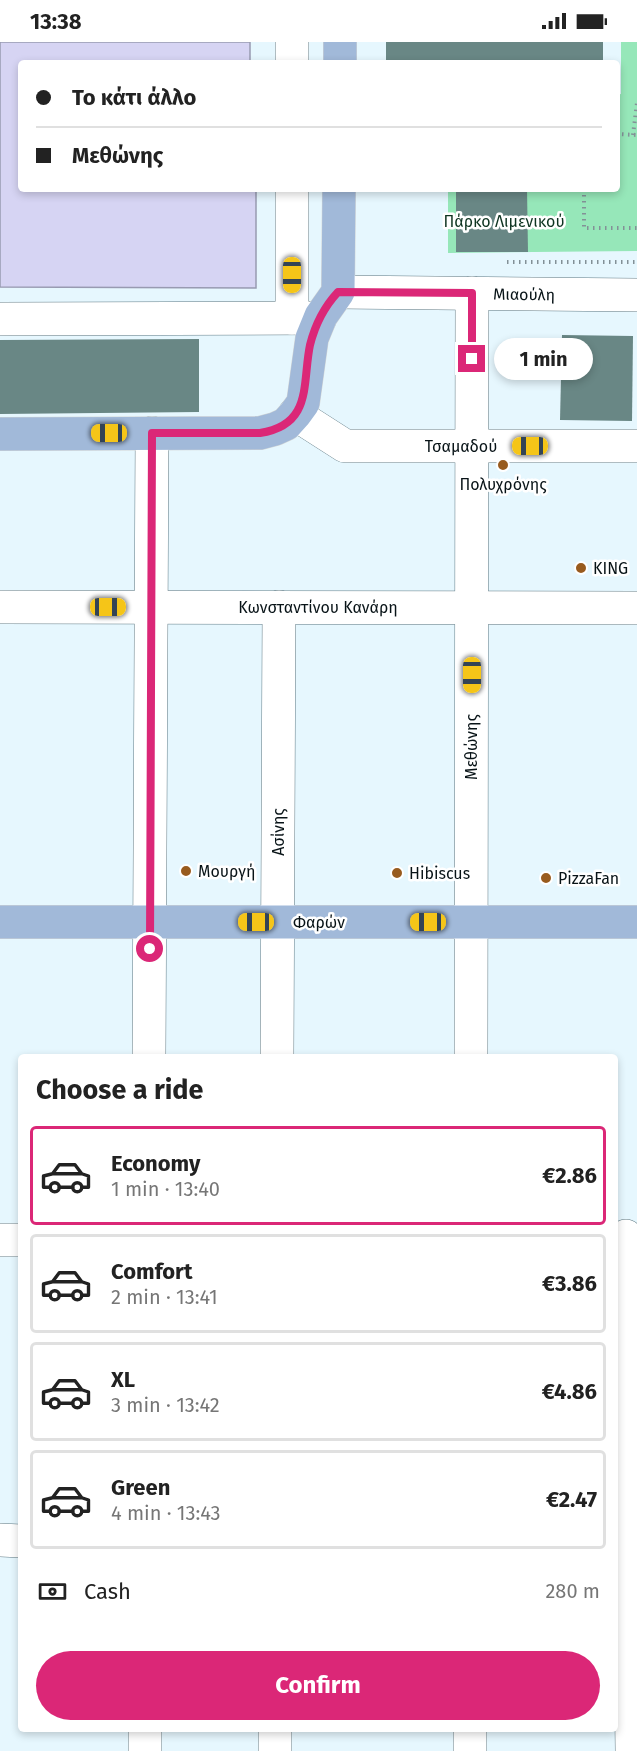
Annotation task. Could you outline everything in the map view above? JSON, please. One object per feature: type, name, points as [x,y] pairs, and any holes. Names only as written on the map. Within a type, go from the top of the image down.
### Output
[{"type":"main road","points":[[340,42],[340,60]]},
{"type":"main road","points":[[0,434],[266,432],[281,426],[295,414],[303,403],[309,348],[306,318],[338,292],[339,192]]},
{"type":"main road","name":"Φαρών","points":[[0,922],[637,921]]},
{"type":"street","points":[[292,42],[292,60]]},
{"type":"street","points":[[0,319],[306,318],[292,192]]},
{"type":"street","name":"Μιαούλη","points":[[338,292],[637,295]]},
{"type":"street","name":"Μεθώνης","points":[[471,1054],[472,293]]},
{"type":"street","name":"Τσαμαδού","points":[[295,414],[345,446],[637,446]]},
{"type":"street","points":[[149,1054],[152,433]]},
{"type":"street","name":"Κωνσταντίνου Κανάρη","points":[[0,608],[637,608]]},
{"type":"street","name":"Ασίνης","points":[[277,1054],[279,608]]},
{"type":"street","points":[[626,1236],[632,1751]]},
{"type":"street","points":[[0,1240],[18,1240]]},
{"type":"street","points":[[0,1540],[18,1541]]},
{"type":"street","points":[[145,1732],[145,1751]]},
{"type":"street","points":[[275,1732],[275,1751]]},
{"type":"street","points":[[470,1732],[470,1751]]},
{"type":"path","points":[[620,134],[635,135],[637,103]]},
{"type":"path","points":[[584,192],[584,228],[637,228]]},
{"type":"green space","name":"Πάρκο Λιμενικού","points":[[621,42],[637,42],[637,251],[448,253],[448,192],[620,192]]},
{"type":"water","points":[[0,42],[250,42],[250,60],[18,60],[18,192],[256,192],[256,288],[0,287]]},
{"type":"building","points":[[386,42],[603,42],[603,60],[386,60]]},
{"type":"building","points":[[456,192],[527,192],[528,252],[456,252]]},
{"type":"building","points":[[562,335],[633,336],[632,421],[560,420]]},
{"type":"building","points":[[199,339],[199,412],[0,414],[0,340]]},
{"type":"place","name":"Πολυχρόνης","points":[[503,465]]},
{"type":"place","name":"KING","points":[[581,568]]},
{"type":"place","name":"Μουργή","points":[[186,871]]},
{"type":"place","name":"Hibiscus","points":[[397,873]]},
{"type":"place","name":"PizzaFan","points":[[546,878]]},
{"type":"route","points":[[150,949],[152,433],[260,433],[275,429],[290,420],[303,403],[312,338],[322,313],[338,292],[472,293],[472,359]]}]
